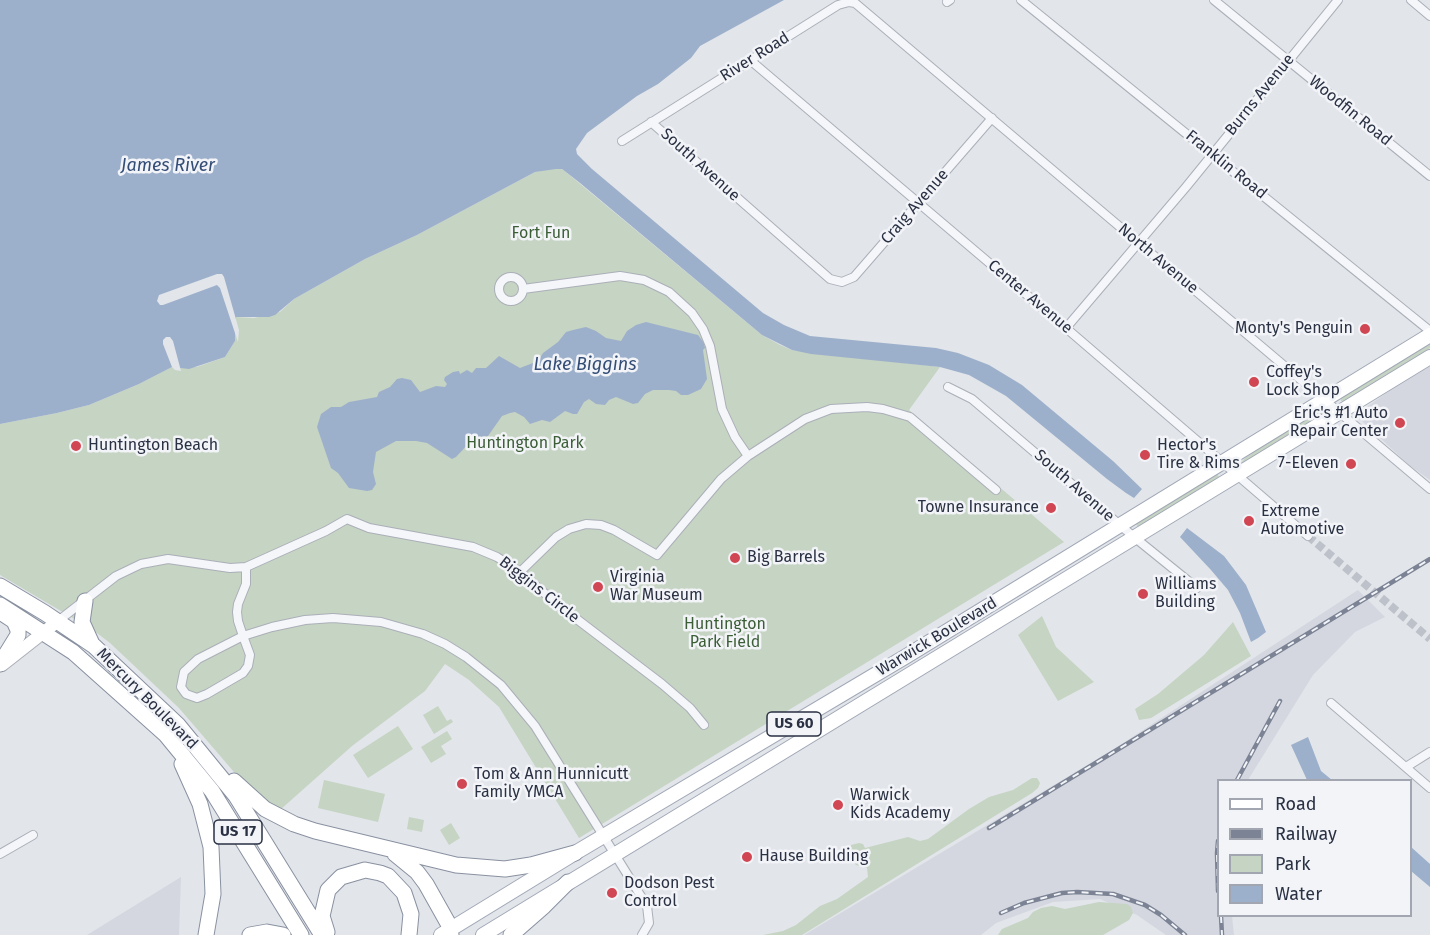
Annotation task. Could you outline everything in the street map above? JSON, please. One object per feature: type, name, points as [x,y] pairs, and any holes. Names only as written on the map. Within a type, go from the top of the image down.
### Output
[{"type":"highway","name":"Mercury Boulevard","points":[[0,586],[94,646],[155,702],[206,757],[249,816],[322,935]]},
{"type":"highway","points":[[85,601],[82,622],[94,646]]},
{"type":"highway","name":"Mercury Boulevard","points":[[0,605],[44,632],[95,670],[166,735],[212,791],[301,935]]},
{"type":"highway","points":[[0,611],[14,621],[18,630],[16,640],[0,665]]},
{"type":"highway","points":[[166,735],[195,792],[209,834],[213,894],[206,935]]},
{"type":"highway","points":[[206,757],[265,809],[283,820],[315,831],[456,865],[491,869],[531,865],[575,853]]},
{"type":"highway","points":[[387,849],[417,872],[439,905],[447,933]]},
{"type":"highway","points":[[328,935],[322,916],[327,890],[341,878],[365,870],[388,876],[404,893],[411,914],[409,935]]},
{"type":"highway","points":[[511,935],[568,882]]},
{"type":"highway","points":[[250,935],[267,932],[284,935]]},
{"type":"main road","name":"Warwick Boulevard","points":[[447,933],[575,853],[905,657],[1325,400],[1430,333]]},
{"type":"main road","name":"Warwick Boulevard","points":[[483,935],[1430,357]]},
{"type":"main road","points":[[983,609],[993,625]]},
{"type":"main road","points":[[905,657],[914,673]]},
{"type":"main road","points":[[714,772],[724,787]]},
{"type":"street","name":"Franklin Road","points":[[1021,0],[1430,333]]},
{"type":"street","name":"Woodfin Road","points":[[1214,0],[1430,176]]},
{"type":"street","name":"Burns Avenue","points":[[1066,328],[1212,155],[1338,0]]},
{"type":"street","points":[[1411,0],[1430,16]]},
{"type":"street","name":"River Road","points":[[622,141],[843,2],[861,6],[886,28]]},
{"type":"street","name":"North Avenue","points":[[886,28],[1430,488]]},
{"type":"street","name":"Center Avenue","points":[[750,60],[1308,536]]},
{"type":"street","name":"Craig Avenue","points":[[830,279],[842,282],[854,277],[992,118]]},
{"type":"street","name":"South Avenue","points":[[651,122],[830,279]]},
{"type":"street","points":[[523,290],[612,276],[628,276],[662,287],[686,306],[698,320],[707,337],[722,409],[735,437],[748,456]]},
{"type":"street","name":"South Avenue","points":[[948,387],[972,399],[1197,588]]},
{"type":"street","points":[[520,572],[556,537],[569,529],[586,524],[600,525],[614,530],[657,555],[721,479],[748,456],[805,419],[831,410],[852,407],[883,409],[910,417],[996,490]]},
{"type":"street","name":"Biggins Circle","points":[[246,567],[326,531],[347,519],[369,528],[473,547],[497,557],[520,572],[690,708],[704,725]]},
{"type":"street","points":[[0,665],[124,571],[149,561],[177,560],[230,568],[246,567],[246,584],[237,612],[243,636],[250,655],[248,666],[245,671],[213,691],[197,698],[192,697],[183,691],[181,680],[189,666],[219,647],[243,636],[305,620],[333,618],[371,621],[400,626],[445,644],[480,668],[519,705],[535,726],[649,910],[649,923],[642,935]]},
{"type":"street","points":[[1331,703],[1430,788]]},
{"type":"street","points":[[1406,767],[1430,753]]},
{"type":"street","points":[[0,855],[33,835]]},
{"type":"shaded area","points":[[1430,366],[1430,480],[1409,465],[1362,421],[1361,411]]},
{"type":"shaded area","points":[[1358,590],[1385,617],[1355,632],[1313,675],[1249,779],[1217,779],[1217,917],[1232,917],[1234,935],[1166,935],[1137,915],[1100,899],[1053,902],[996,923],[981,935],[804,935],[1114,749]]},
{"type":"shaded area","points":[[181,877],[179,935],[87,935]]},
{"type":"green space","name":"Huntington Park","points":[[562,169],[762,335],[780,345],[792,350],[940,367],[909,410],[1064,542],[579,838],[499,707],[469,680],[445,664],[425,691],[352,746],[280,810],[264,800],[240,779],[179,708],[110,643],[93,630],[0,575],[0,424],[89,405],[172,367],[197,367],[225,357],[235,341],[236,317],[254,318],[280,312],[294,299],[365,259],[417,235],[535,172]]},
{"type":"green space","points":[[1430,341],[1430,348],[1383,381],[1345,402],[1341,401],[1341,398]]},
{"type":"green space","points":[[1321,408],[1325,409],[1325,413],[1243,464],[1241,463],[1245,458]]},
{"type":"green space","points":[[1215,473],[1219,477],[1213,484],[1140,527],[1137,526],[1136,523]]},
{"type":"green space","points":[[1042,616],[1056,647],[1094,682],[1058,701],[1018,635]]},
{"type":"green space","points":[[1233,622],[1251,656],[1151,718],[1139,720],[1135,709],[1158,694],[1204,655]]},
{"type":"green space","points":[[438,706],[447,721],[451,719],[453,722],[434,734],[423,715]]},
{"type":"green space","points":[[398,726],[413,749],[368,778],[353,755]]},
{"type":"green space","points":[[447,731],[452,739],[441,746],[446,754],[431,763],[421,747]]},
{"type":"green space","points":[[1032,778],[1037,778],[1040,783],[1032,793],[802,935],[763,935],[783,931],[796,925],[820,906],[837,899],[868,877],[867,868],[856,865],[853,861],[851,845],[859,843],[865,848],[908,837],[920,841],[928,839],[989,797],[1013,790]]},
{"type":"green space","points":[[324,780],[385,794],[378,822],[318,808]]},
{"type":"green space","points":[[409,817],[424,820],[422,832],[407,829]]},
{"type":"green space","points":[[451,823],[460,838],[449,845],[440,830]]},
{"type":"green space","points":[[1099,902],[1127,904],[1133,913],[1129,920],[1103,935],[998,935],[1002,929],[1028,918],[1041,908],[1052,906],[1065,909]]},
{"type":"water","name":"James River","points":[[0,0],[784,0],[700,46],[691,58],[658,84],[637,96],[587,133],[576,149],[577,154],[763,313],[810,336],[936,348],[958,353],[989,365],[1022,385],[1113,461],[1142,489],[1134,498],[1126,493],[1006,396],[969,375],[940,367],[811,354],[792,350],[762,335],[562,169],[535,172],[417,235],[365,259],[294,299],[275,315],[236,317],[235,341],[225,357],[189,369],[172,367],[89,405],[0,424]]},
{"type":"water","name":"Lake Biggins","points":[[646,322],[698,335],[704,343],[707,379],[701,389],[688,395],[669,390],[653,390],[645,394],[638,403],[633,404],[616,397],[605,405],[596,404],[589,399],[584,402],[577,414],[565,411],[550,422],[542,420],[530,424],[515,412],[510,413],[502,416],[488,436],[479,437],[470,442],[452,459],[427,443],[396,441],[376,452],[373,472],[376,484],[372,490],[349,488],[338,473],[331,468],[317,427],[321,414],[331,407],[341,407],[349,402],[377,397],[379,392],[402,378],[411,380],[420,392],[436,386],[445,387],[447,384],[445,377],[453,372],[459,371],[460,374],[467,370],[472,373],[476,368],[486,368],[499,356],[520,368],[538,361],[543,353],[558,342],[566,332],[586,327],[606,338],[621,341],[627,331]]},
{"type":"water","points":[[1187,528],[1224,556],[1246,585],[1266,632],[1258,638],[1251,642],[1228,590],[1180,537]]},
{"type":"water","points":[[1308,737],[1321,771],[1331,779],[1307,779],[1291,745]]},
{"type":"water","points":[[1412,848],[1430,864],[1430,887],[1412,872]]},
{"type":"pier","points":[[222,274],[224,277],[239,330],[238,342],[217,285],[163,305],[157,301],[159,295]]},
{"type":"pier","points":[[166,337],[170,337],[173,341],[181,371],[172,367],[163,344]]},
{"type":"tunnel","points":[[1308,536],[1430,639]]},
{"type":"railway","points":[[989,828],[1430,559]]},
{"type":"railway","points":[[1238,779],[1280,701]]},
{"type":"railway","points":[[1001,913],[1024,903],[1062,893],[1113,894],[1145,905],[1185,935]]},
{"type":"railway","points":[[1221,917],[1222,935]]},
{"type":"place","name":"Monty's Penguin","points":[[1365,329]]},
{"type":"place","name":"Coffey's Lock Shop","points":[[1254,382]]},
{"type":"place","name":"Eric's #1 Auto Repair Center","points":[[1400,423]]},
{"type":"place","name":"Huntington Beach","points":[[76,446]]},
{"type":"place","name":"Hector's Tire & Rims","points":[[1145,455]]},
{"type":"place","name":"7-Eleven","points":[[1351,464]]},
{"type":"place","name":"Towne Insurance","points":[[1051,508]]},
{"type":"place","name":"Extreme Automotive","points":[[1249,521]]},
{"type":"place","name":"Big Barrels","points":[[735,558]]},
{"type":"place","name":"Virginia War Museum","points":[[598,587]]},
{"type":"place","name":"Williams Building","points":[[1143,594]]},
{"type":"place","name":"Tom & Ann Hunnicutt Family YMCA","points":[[462,784]]},
{"type":"place","name":"Warwick Kids Academy","points":[[838,805]]},
{"type":"place","name":"Hause Building","points":[[747,857]]},
{"type":"place","name":"Dodson Pest Control","points":[[612,893]]},
{"type":"park label","name":"Fort Fun","points":[[541,234]]},
{"type":"park label","name":"Huntington Park Field","points":[[725,634]]}]
